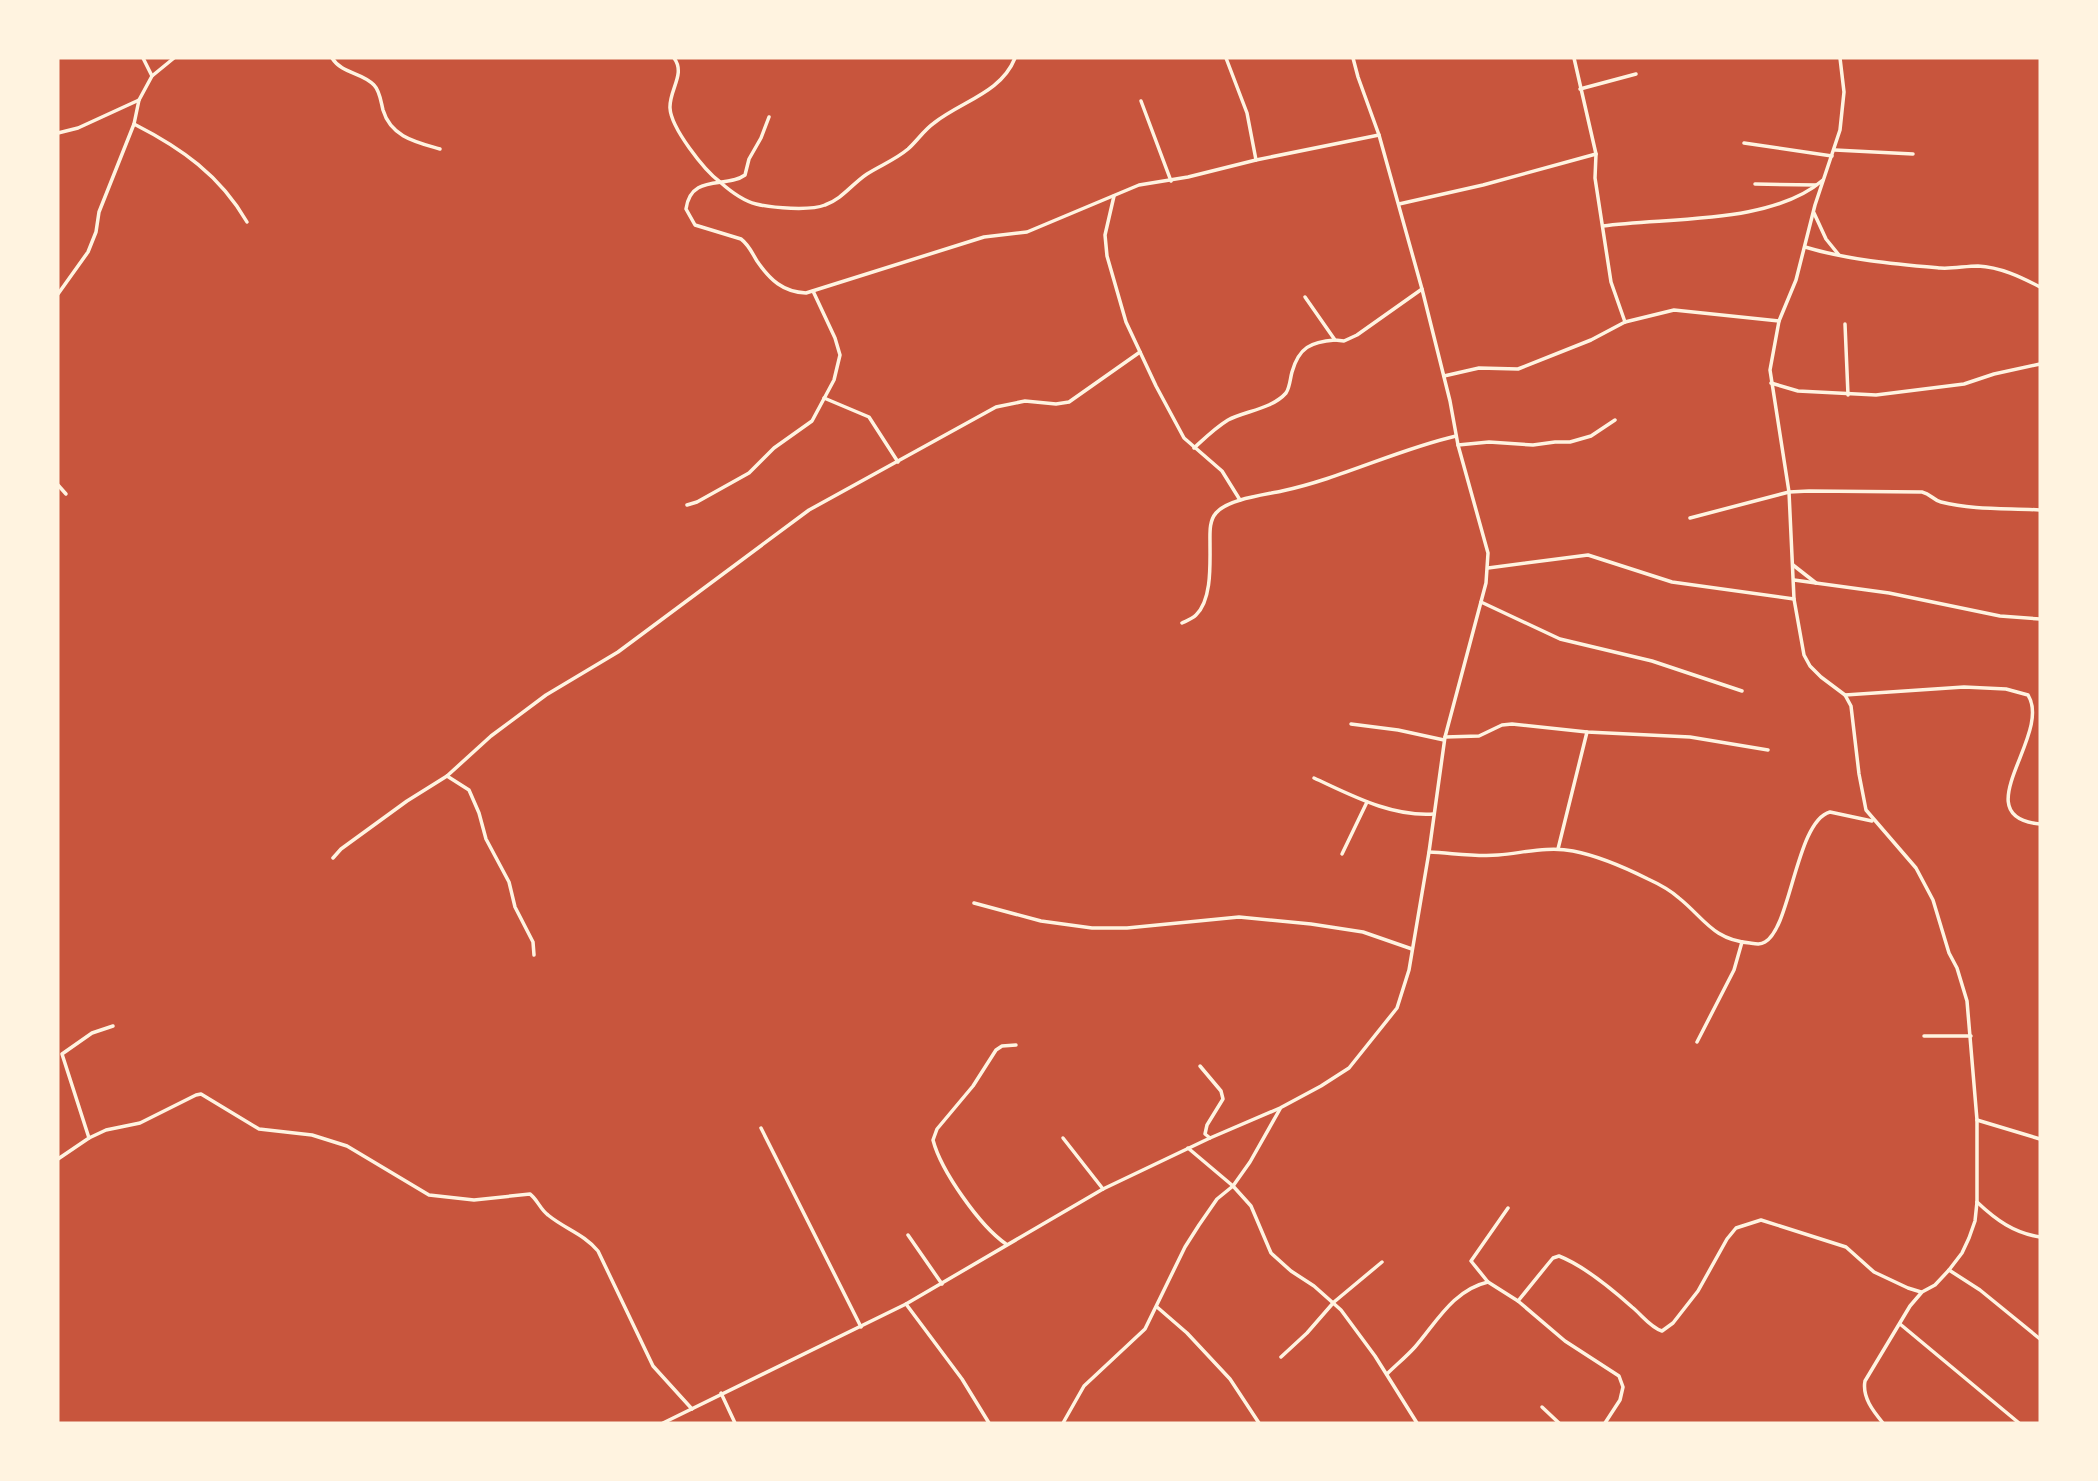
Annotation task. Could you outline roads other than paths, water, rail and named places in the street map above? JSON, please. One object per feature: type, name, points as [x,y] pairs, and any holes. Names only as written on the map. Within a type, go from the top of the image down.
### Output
[{"type":"street","points":[[143,58],[152,76]]},
{"type":"street","points":[[58,293],[88,252],[99,212],[134,124],[139,100],[152,76],[174,58]]},
{"type":"street","points":[[332,58],[344,70],[369,81],[376,88],[389,124],[400,134],[410,140],[440,149]]},
{"type":"street","points":[[674,58],[679,73],[670,97],[670,111],[687,142],[719,181],[756,204],[806,208],[823,206],[849,191],[871,172],[889,164],[933,123],[998,83],[1010,72],[1015,58]]},
{"type":"street","points":[[1226,58],[1247,113],[1256,160]]},
{"type":"street","points":[[663,1423],[906,1304],[1102,1189],[1280,1108],[1349,1068],[1390,1020],[1405,987],[1429,852],[1445,738],[1488,568],[1488,554],[1458,445],[1444,376],[1399,204],[1353,58]]},
{"type":"street","points":[[1574,58],[1596,154],[1595,178],[1611,282],[1625,322]]},
{"type":"street","points":[[1840,58],[1843,102],[1835,150],[1813,211],[1796,280],[1779,321],[1770,370],[1789,492],[1794,599],[1804,655],[1821,677],[1845,695],[1854,722],[1863,799],[1874,821],[1916,868],[1933,900],[1949,953],[1957,968],[1967,1000],[1977,1120],[1977,1202],[1975,1221],[1969,1238],[1949,1270],[1935,1285],[1922,1292],[1868,1374],[1864,1389],[1870,1405],[1883,1423]]},
{"type":"street","points":[[1580,89],[1636,74]]},
{"type":"street","points":[[58,133],[78,128],[139,100]]},
{"type":"street","points":[[1141,101],[1171,181]]},
{"type":"street","points":[[769,117],[749,159],[745,175],[734,180],[705,184],[690,196],[686,209],[695,225],[746,242],[756,260],[778,286],[788,291],[813,291],[984,237],[1027,232],[1146,184],[1171,181],[1256,160],[1379,135]]},
{"type":"street","points":[[134,124],[173,145],[211,174],[236,203],[247,222]]},
{"type":"street","points":[[1744,143],[1832,156]]},
{"type":"street","points":[[1835,150],[1913,154]]},
{"type":"street","points":[[1399,204],[1483,185],[1596,154]]},
{"type":"street","points":[[1603,226],[1734,215],[1794,198],[1823,180]]},
{"type":"street","points":[[1755,184],[1779,182],[1818,185]]},
{"type":"street","points":[[1114,195],[1105,235],[1107,256],[1126,322],[1184,438],[1222,471],[1240,500]]},
{"type":"street","points":[[1813,211],[1825,239],[1840,256]]},
{"type":"street","points":[[1805,247],[1840,256],[1944,269],[1987,267],[2010,273],[2040,286]]},
{"type":"street","points":[[1194,448],[1216,428],[1231,419],[1278,399],[1288,390],[1292,371],[1303,351],[1315,342],[1344,341],[1357,335],[1422,289]]},
{"type":"street","points":[[687,505],[749,473],[774,448],[812,421],[838,370],[840,355],[826,315],[813,291]]},
{"type":"street","points":[[1305,297],[1335,340]]},
{"type":"street","points":[[1444,376],[1479,368],[1518,369],[1591,340],[1625,322],[1674,310],[1779,321]]},
{"type":"street","points":[[1845,324],[1848,395]]},
{"type":"street","points":[[333,859],[341,849],[447,776],[491,736],[545,695],[618,652],[809,510],[996,407],[1025,401],[1056,404],[1069,401],[1140,352]]},
{"type":"street","points":[[1771,383],[1798,391],[1876,395],[1964,384],[2040,364]]},
{"type":"street","points":[[824,398],[869,417],[898,462]]},
{"type":"street","points":[[1458,445],[1489,442],[1528,445],[1570,442],[1591,436],[1615,420]]},
{"type":"street","points":[[1182,623],[1195,616],[1206,598],[1212,519],[1219,509],[1240,500],[1323,481],[1456,435]]},
{"type":"street","points":[[58,485],[66,495]]},
{"type":"street","points":[[1690,518],[1789,492],[1809,491],[1922,492],[1939,502],[1993,509],[2040,510]]},
{"type":"street","points":[[1488,568],[1588,555],[1672,582],[1794,599]]},
{"type":"street","points":[[1793,565],[1818,584]]},
{"type":"street","points":[[1794,580],[1889,593],[2000,616],[2040,619]]},
{"type":"street","points":[[1480,602],[1560,639],[1652,661],[1742,691]]},
{"type":"street","points":[[1845,695],[1964,687],[2006,689],[2028,695],[2032,711],[2031,726],[2027,745],[2008,791],[2007,802],[2016,817],[2040,824]]},
{"type":"street","points":[[1351,724],[1445,738],[1479,736],[1502,725],[1512,724],[1587,732],[1690,737],[1768,750]]},
{"type":"street","points":[[1558,849],[1587,732]]},
{"type":"street","points":[[447,776],[469,790],[486,839],[509,882],[515,907],[533,942],[534,955]]},
{"type":"street","points":[[1314,778],[1367,802],[1413,814],[1434,814]]},
{"type":"street","points":[[1342,854],[1367,802]]},
{"type":"street","points":[[1429,852],[1482,855],[1558,849],[1597,857],[1657,883],[1683,901],[1709,927],[1742,942],[1760,944],[1768,941],[1780,926],[1797,864],[1817,820],[1830,812],[1874,821]]},
{"type":"street","points":[[974,903],[1041,921],[1092,928],[1128,928],[1240,917],[1311,924],[1363,932],[1412,949]]},
{"type":"street","points":[[1696,1042],[1734,970],[1742,942]]},
{"type":"street","points":[[89,1138],[62,1054],[92,1033],[113,1026]]},
{"type":"street","points":[[1924,1036],[1970,1036]]},
{"type":"street","points":[[1006,1244],[977,1217],[949,1173],[933,1140],[937,1129],[973,1086],[996,1050],[1002,1046],[1016,1045]]},
{"type":"street","points":[[1200,1066],[1221,1091],[1223,1099],[1207,1125],[1205,1134],[1210,1138]]},
{"type":"street","points":[[58,1159],[106,1130],[140,1123],[201,1094],[259,1129],[312,1135],[347,1146],[429,1195],[474,1200],[530,1194],[548,1215],[579,1233],[598,1251],[653,1366],[692,1409]]},
{"type":"street","points":[[1063,1423],[1084,1386],[1145,1329],[1185,1247],[1217,1199],[1233,1186],[1250,1162],[1280,1108]]},
{"type":"street","points":[[1977,1120],[2040,1139]]},
{"type":"street","points":[[761,1128],[861,1327]]},
{"type":"street","points":[[1063,1138],[1102,1189]]},
{"type":"street","points":[[1188,1148],[1233,1186],[1251,1206],[1270,1253],[1334,1302],[1387,1374],[1417,1423]]},
{"type":"street","points":[[1977,1202],[1999,1222],[2040,1237]]},
{"type":"street","points":[[1508,1208],[1471,1261],[1488,1282],[1518,1301],[1565,1341],[1619,1376],[1623,1382],[1620,1400],[1605,1423]]},
{"type":"street","points":[[1518,1301],[1553,1258],[1559,1256],[1593,1277],[1662,1331],[1673,1322],[1698,1291],[1736,1228],[1761,1220],[1846,1247],[1874,1272],[1908,1289],[1922,1292]]},
{"type":"street","points":[[908,1235],[942,1284]]},
{"type":"street","points":[[1281,1357],[1334,1302],[1382,1262]]},
{"type":"street","points":[[1949,1270],[1980,1290],[2040,1339]]},
{"type":"street","points":[[1387,1374],[1414,1348],[1448,1305],[1488,1282]]},
{"type":"street","points":[[906,1304],[962,1379],[989,1423]]},
{"type":"street","points":[[1157,1307],[1187,1333],[1230,1379],[1259,1423]]},
{"type":"street","points":[[1900,1324],[2019,1423]]},
{"type":"street","points":[[721,1393],[735,1423]]},
{"type":"street","points":[[1542,1407],[1559,1423]]}]
